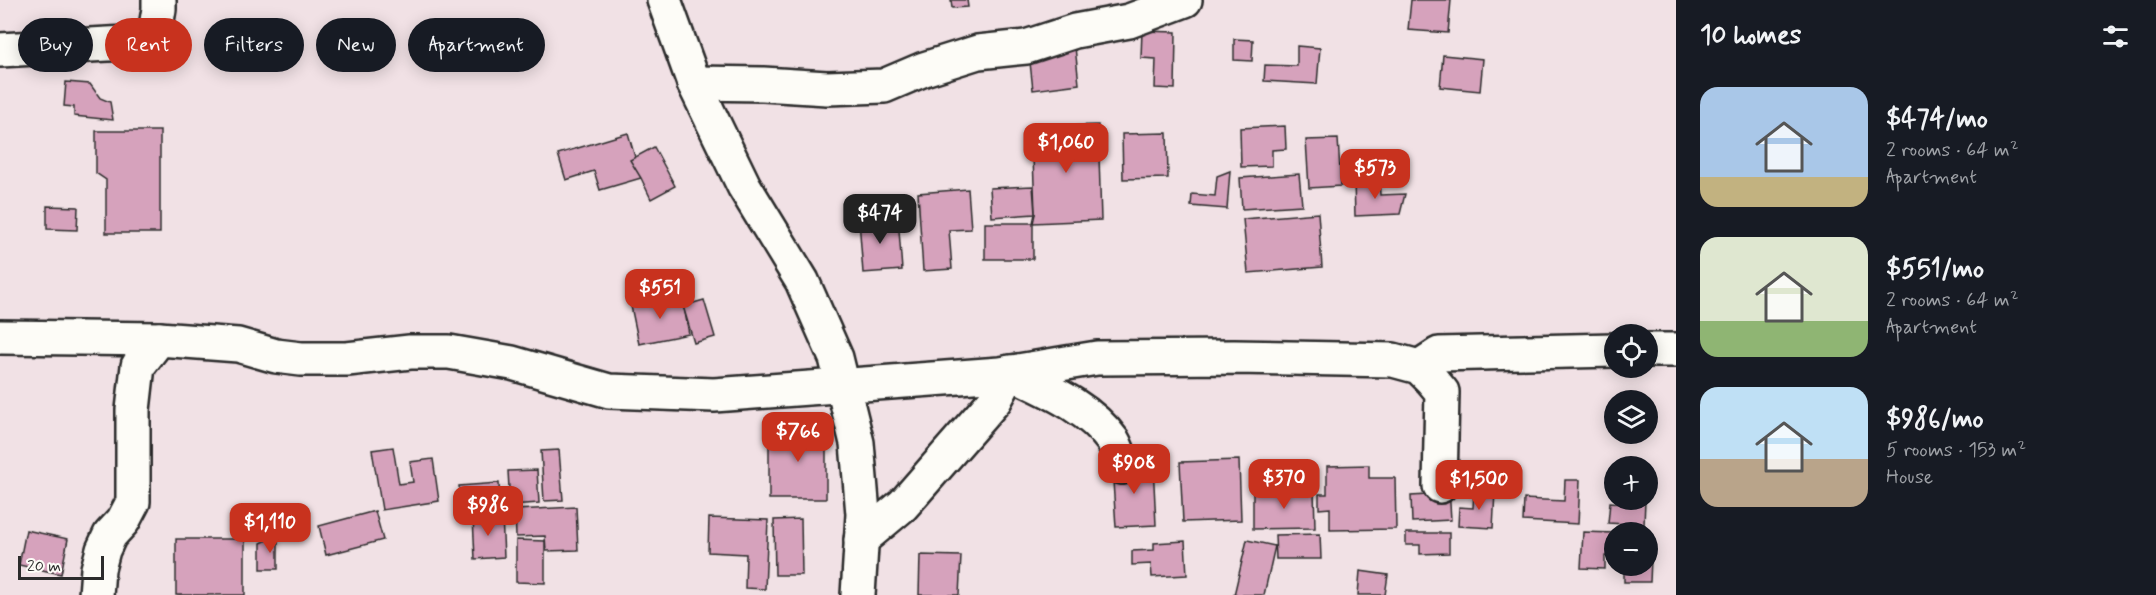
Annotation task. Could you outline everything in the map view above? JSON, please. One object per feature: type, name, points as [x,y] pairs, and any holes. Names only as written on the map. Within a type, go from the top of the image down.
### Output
[{"type":"street","points":[[0,50],[126,43],[141,39],[155,33],[159,0]]},
{"type":"street","points":[[664,0],[694,83],[744,186],[802,281],[836,358],[857,443],[863,514],[858,595]]},
{"type":"street","points":[[694,83],[827,88],[884,86],[924,69],[978,52],[1026,47],[1075,31],[1129,21],[1185,0]]},
{"type":"street","points":[[0,337],[159,339],[238,345],[276,356],[301,359],[347,359],[410,352],[449,352],[512,363],[609,391],[714,395],[844,387],[1010,372],[1097,358],[1234,357],[1393,360],[1419,367],[1442,392],[1440,486]]},
{"type":"street","points":[[96,595],[98,569],[103,550],[110,535],[123,521],[133,502],[133,410],[138,366],[159,339]]},
{"type":"street","points":[[1419,367],[1439,354],[1604,350]]},
{"type":"street","points":[[1658,350],[1676,350]]},
{"type":"street","points":[[1010,372],[1061,396],[1093,419],[1114,443],[1122,467]]},
{"type":"street","points":[[861,540],[910,497],[994,400],[1010,372]]},
{"type":"building","points":[[951,0],[967,0],[968,7],[952,8]]},
{"type":"building","points":[[1411,0],[1451,0],[1448,33],[1408,30]]},
{"type":"building","points":[[1142,31],[1176,32],[1175,89],[1155,88],[1156,59],[1141,58]]},
{"type":"building","points":[[1234,39],[1253,40],[1252,61],[1234,60]]},
{"type":"building","points":[[1297,46],[1320,48],[1317,84],[1264,81],[1265,65],[1297,66]]},
{"type":"building","points":[[1075,47],[1079,84],[1033,90],[1029,53]]},
{"type":"building","points":[[1443,55],[1483,59],[1480,91],[1440,87]]},
{"type":"building","points":[[66,82],[90,84],[100,98],[110,102],[113,120],[74,116],[74,107],[64,106]]},
{"type":"building","points":[[1098,125],[1101,220],[1033,223],[1035,214],[1032,127]]},
{"type":"building","points":[[1285,126],[1286,149],[1272,150],[1272,166],[1241,167],[1240,128]]},
{"type":"building","points":[[96,131],[160,131],[160,233],[106,233],[106,180],[96,173]]},
{"type":"building","points":[[628,133],[641,178],[600,190],[594,171],[566,180],[558,154]]},
{"type":"building","points":[[1167,133],[1168,178],[1123,179],[1122,134]]},
{"type":"building","points":[[1338,139],[1341,186],[1309,188],[1306,140]]},
{"type":"building","points":[[654,147],[675,186],[651,199],[630,160]]},
{"type":"building","points":[[1230,171],[1227,209],[1191,206],[1192,194],[1215,196],[1217,176]]},
{"type":"building","points":[[1299,174],[1302,205],[1242,209],[1240,178]]},
{"type":"building","points":[[1379,179],[1380,195],[1405,194],[1400,214],[1355,216],[1354,180]]},
{"type":"building","points":[[1033,186],[1035,214],[992,217],[990,188]]},
{"type":"building","points":[[968,189],[971,229],[949,230],[952,269],[923,271],[918,193]]},
{"type":"building","points":[[47,206],[78,207],[77,230],[47,229]]},
{"type":"building","points":[[1318,213],[1322,267],[1248,273],[1243,219]]},
{"type":"building","points":[[898,217],[902,270],[863,273],[859,220]]},
{"type":"building","points":[[985,223],[1033,223],[1033,259],[985,259]]},
{"type":"building","points":[[682,296],[689,334],[639,344],[631,306]]},
{"type":"building","points":[[704,300],[715,337],[694,343],[683,306]]},
{"type":"building","points":[[769,427],[826,427],[826,499],[769,499]]},
{"type":"building","points":[[393,447],[399,484],[413,482],[410,462],[433,459],[439,501],[382,510],[372,450]]},
{"type":"building","points":[[559,450],[563,500],[544,501],[541,451]]},
{"type":"building","points":[[1239,460],[1241,520],[1183,522],[1180,462]]},
{"type":"building","points":[[1153,464],[1156,525],[1116,527],[1112,466]]},
{"type":"building","points":[[1369,465],[1369,478],[1395,478],[1396,529],[1330,530],[1330,508],[1319,509],[1319,494],[1327,494],[1327,466]]},
{"type":"building","points":[[537,470],[539,503],[510,505],[508,471]]},
{"type":"building","points":[[1565,480],[1580,480],[1578,524],[1523,521],[1524,499],[1564,501]]},
{"type":"building","points":[[499,483],[500,505],[461,509],[459,486]]},
{"type":"building","points":[[1449,487],[1451,520],[1412,522],[1411,496],[1428,495]]},
{"type":"building","points":[[1314,490],[1315,528],[1253,529],[1253,492]]},
{"type":"building","points":[[1474,491],[1495,492],[1493,528],[1458,526],[1459,507],[1473,508]]},
{"type":"building","points":[[576,507],[578,550],[546,551],[545,536],[516,537],[515,510]]},
{"type":"building","points":[[1609,510],[1645,510],[1644,522],[1608,522]]},
{"type":"building","points":[[375,511],[383,540],[326,555],[319,526]]},
{"type":"building","points":[[502,516],[504,557],[475,559],[473,517]]},
{"type":"building","points":[[709,518],[768,520],[765,589],[745,588],[746,554],[708,552]]},
{"type":"building","points":[[801,519],[802,575],[775,575],[774,520]]},
{"type":"building","points":[[26,530],[68,539],[61,574],[19,565]]},
{"type":"building","points":[[1583,532],[1604,533],[1604,569],[1581,568]]},
{"type":"building","points":[[1406,533],[1449,533],[1449,553],[1420,554],[1420,545],[1406,545]]},
{"type":"building","points":[[1320,534],[1321,559],[1276,559],[1275,535]]},
{"type":"building","points":[[278,535],[278,569],[261,569],[261,543]]},
{"type":"building","points":[[176,539],[245,539],[245,595],[176,595]]},
{"type":"building","points":[[516,540],[545,541],[545,583],[516,582]]},
{"type":"building","points":[[1247,540],[1275,546],[1264,595],[1234,595]]},
{"type":"building","points":[[1185,541],[1187,575],[1152,577],[1151,564],[1132,565],[1132,551],[1154,550],[1154,543]]},
{"type":"building","points":[[920,555],[961,556],[959,595],[919,595]]},
{"type":"building","points":[[1360,571],[1388,575],[1385,595],[1358,595]]},
{"type":"building","points":[[1624,576],[1650,576],[1650,582],[1624,582]]}]
